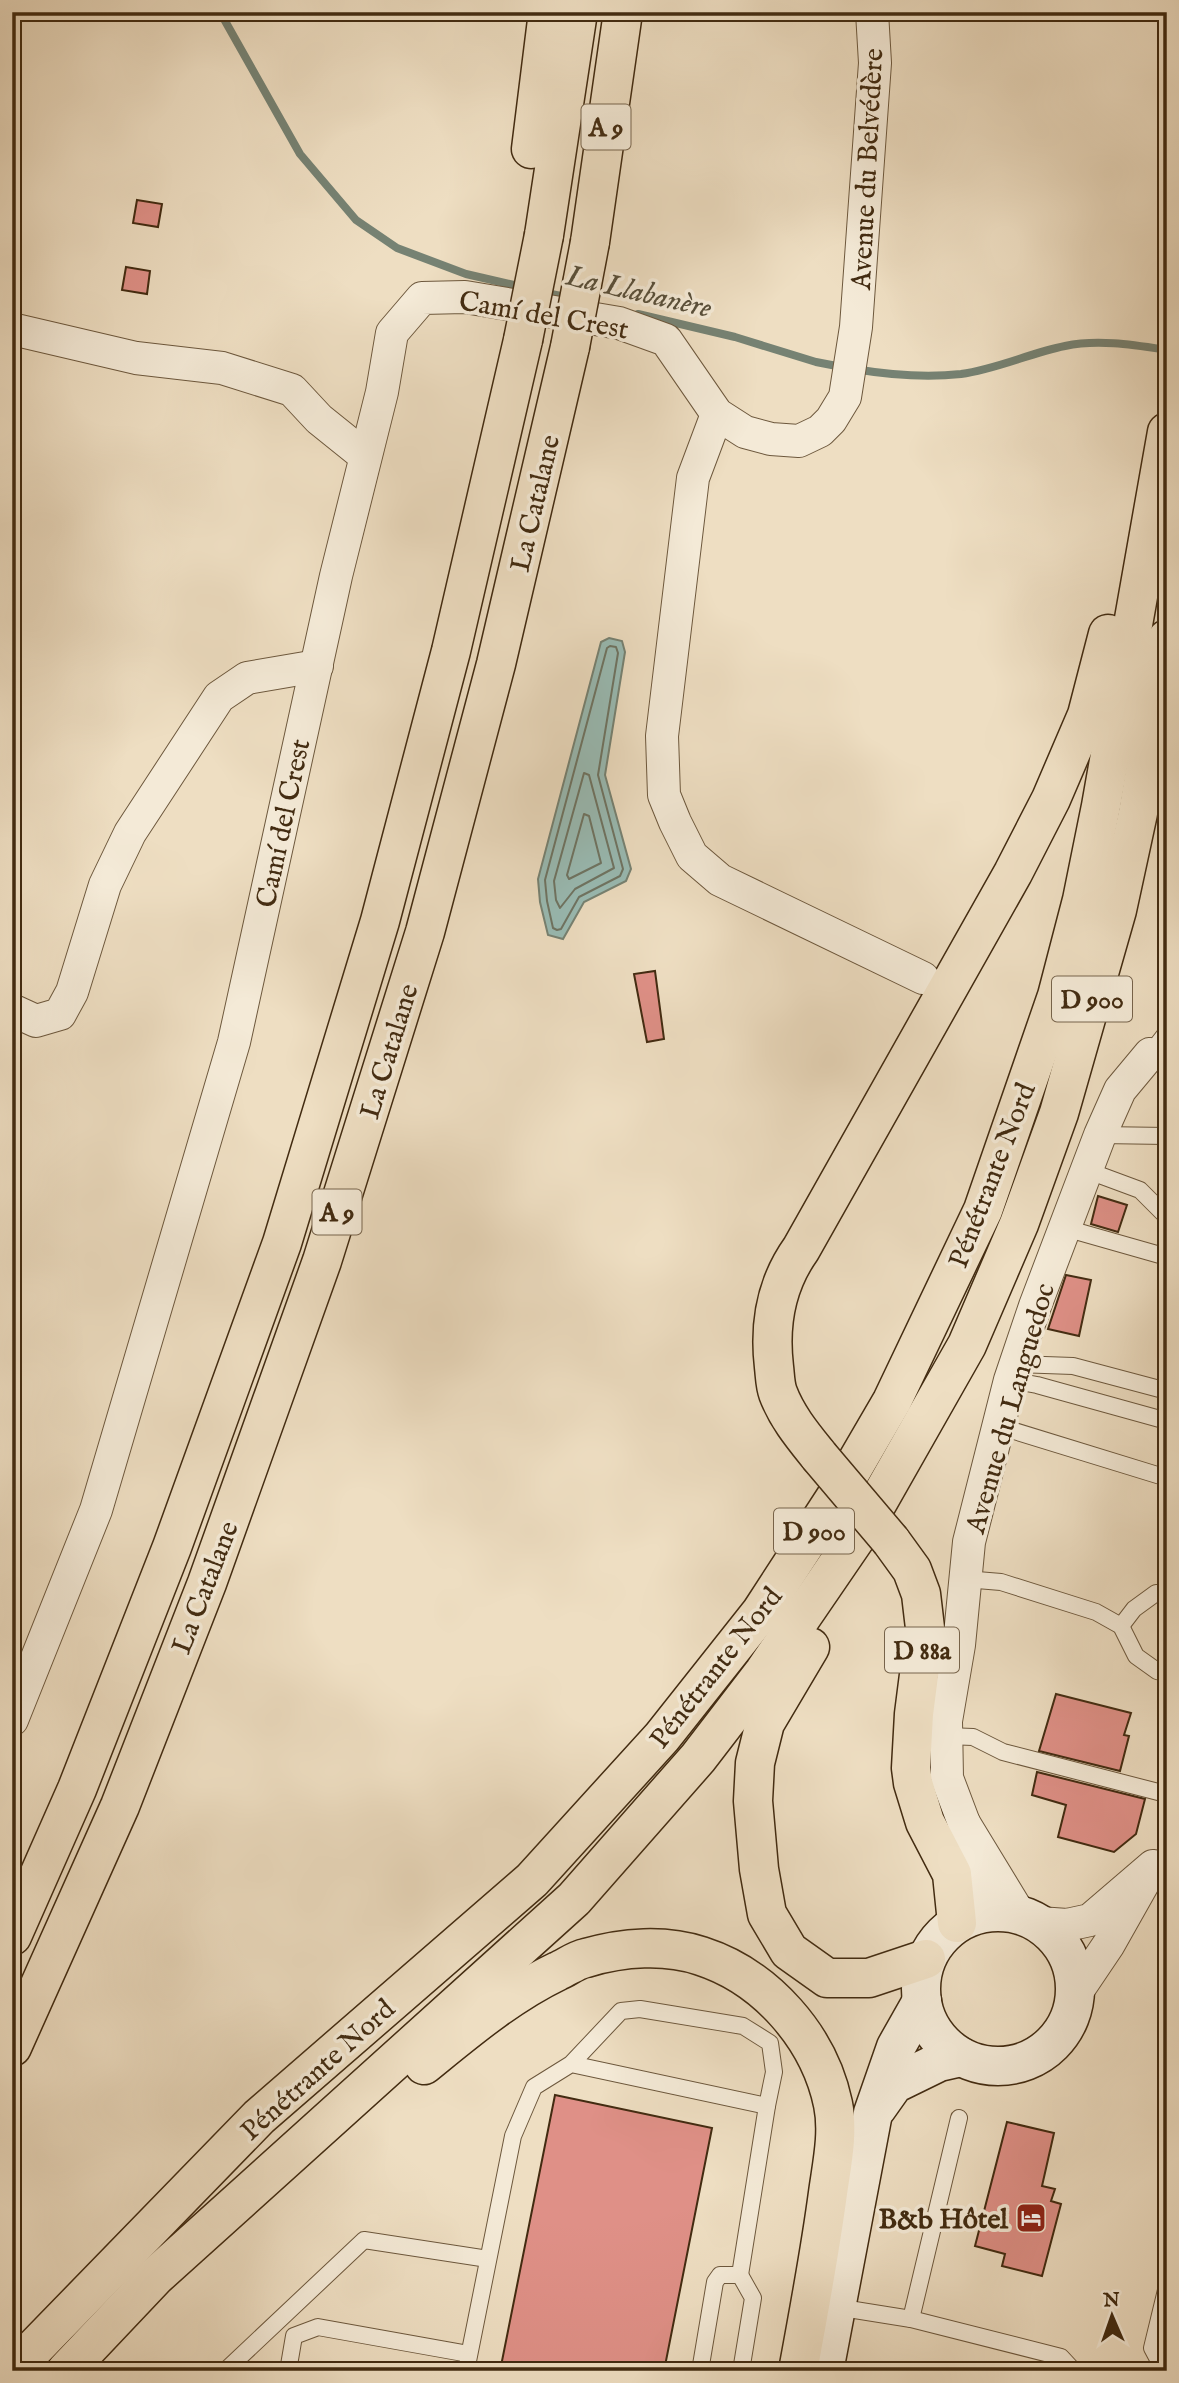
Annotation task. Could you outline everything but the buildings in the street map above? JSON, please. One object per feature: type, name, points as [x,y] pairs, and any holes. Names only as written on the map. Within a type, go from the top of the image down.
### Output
[{"type":"highway","points":[[532,234],[548,12]]},
{"type":"highway","name":"La Catalane","points":[[12,1936],[77,1789],[172,1547],[282,1243],[380,921],[451,651],[578,12]]},
{"type":"highway","name":"La Catalane","points":[[12,2047],[120,1805],[207,1583],[322,1261],[425,932],[496,664],[570,348],[590,242],[623,12]]},
{"type":"highway","name":"D 88a","points":[[966,1919],[952,1874],[925,1822],[913,1783],[911,1768],[914,1714],[925,1628],[921,1594],[912,1570],[891,1541],[792,1422],[777,1391],[771,1339],[777,1303],[788,1267],[801,1249],[1013,873],[1051,799],[1087,715],[1167,416]]},
{"type":"highway","name":"Pénétrante Nord","points":[[12,2371],[259,2118],[532,1880],[679,1716],[761,1612],[839,1492],[892,1401],[983,1210],[1058,996],[1082,901],[1101,806],[1167,432]]},
{"type":"highway","name":"Pénétrante Nord","points":[[74,2362],[156,2276],[574,1899],[698,1758],[764,1672],[866,1523],[967,1345],[1019,1224],[1059,1113],[1117,910],[1138,813],[1167,639]]},
{"type":"highway","points":[[926,1959],[869,1978],[827,1979],[789,1951],[767,1914],[759,1869],[753,1801],[754,1776],[765,1723],[872,1543],[967,1345]]},
{"type":"highway","points":[[74,2362],[373,2106],[495,2008],[542,1979],[584,1958],[631,1948],[666,1949],[702,1956],[745,1978],[775,1999],[797,2026],[820,2064],[833,2105],[836,2141],[821,2241],[821,2370]]},
{"type":"main road","points":[[997,1912],[1030,1919],[1055,1936],[1067,1953],[1074,1972],[1076,1993],[1070,2018],[1056,2040],[1036,2056],[1012,2065],[986,2065],[961,2057],[942,2043],[929,2023],[922,2001],[921,1980],[926,1959],[939,1939],[966,1919],[997,1912]]},
{"type":"main road","points":[[821,2370],[836,2307],[873,2113],[896,2046],[922,2001]]},
{"type":"main road","points":[[873,2113],[894,2084],[939,2062],[961,2057]]},
{"type":"street","name":"Avenue du Belvédère","points":[[718,414],[745,432],[771,439],[799,441],[820,431],[845,397],[856,327],[874,63],[872,12]]},
{"type":"street","name":"Camí del Crest","points":[[12,1720],[96,1510],[234,1042],[336,576],[382,392],[392,333],[422,298],[465,296],[619,323],[666,340],[718,414]]},
{"type":"street","points":[[12,329],[136,358],[222,368],[292,390],[365,456]]},
{"type":"street","points":[[718,414],[693,478],[662,736],[664,794],[692,856],[720,880],[923,978]]},
{"type":"street","points":[[12,1010],[36,1021],[60,1014],[72,992],[105,885],[130,833],[219,697],[247,678],[317,666]]},
{"type":"street","name":"Avenue du Languedoc","points":[[966,1919],[973,1872],[964,1824],[947,1779],[946,1721],[959,1645],[969,1542],[1013,1372],[1100,1135],[1120,1090],[1161,1046]]},
{"type":"street","name":"Avenue du Languedoc","points":[[964,1824],[1030,1919]]},
{"type":"street","points":[[1030,1919],[1067,1925],[1090,1920],[1160,1864]]},
{"type":"street","points":[[1076,1993],[1160,1864]]},
{"type":"lane","points":[[1100,1135],[1167,1136]]},
{"type":"lane","points":[[1087,1170],[1140,1189],[1167,1217]]},
{"type":"lane","points":[[1065,1228],[1167,1257]]},
{"type":"lane","points":[[1013,1372],[1073,1366],[1167,1391]]},
{"type":"lane","points":[[1013,1372],[1037,1385],[1167,1421]]},
{"type":"lane","points":[[998,1426],[1167,1478]]},
{"type":"lane","points":[[965,1579],[1001,1582],[1096,1612],[1121,1626],[1136,1656],[1157,1671],[1167,1674]]},
{"type":"lane","points":[[1121,1626],[1134,1609],[1156,1593]]},
{"type":"lane","points":[[947,1736],[973,1737],[1003,1752],[1166,1794]]},
{"type":"lane","points":[[466,2371],[513,2136],[534,2087],[570,2064],[621,2011],[640,2009],[743,2026],[770,2043],[774,2072],[740,2275],[753,2298],[741,2371]]},
{"type":"lane","points":[[570,2064],[767,2106]]},
{"type":"lane","points":[[911,2319],[959,2118]]},
{"type":"lane","points":[[225,2371],[365,2240],[488,2259]]},
{"type":"lane","points":[[700,2371],[715,2282],[720,2275],[740,2275]]},
{"type":"lane","points":[[1167,2286],[1152,2348],[1160,2363],[1167,2365]]},
{"type":"lane","points":[[836,2307],[911,2319],[1061,2357],[1074,2371]]},
{"type":"lane","points":[[288,2371],[294,2336],[318,2327],[469,2354]]},
{"type":"water","points":[[609,638],[622,641],[625,652],[605,775],[631,869],[626,881],[584,902],[563,939],[548,935],[538,879],[601,642]]},
{"type":"waterway","name":"La Llabanère","points":[[220,12],[300,154],[356,220],[397,248],[466,274],[523,287]]},
{"type":"waterway","name":"La Llabanère","points":[[542,292],[570,298]]},
{"type":"waterway","name":"La Llabanère","points":[[638,314],[735,337],[816,362],[842,367]]},
{"type":"waterway","name":"La Llabanère","points":[[854,369],[934,376],[988,369],[1052,349],[1078,344],[1116,344],[1167,350]]},
{"type":"place","name":"B&b Hôtel","points":[[1031,2218]]}]
